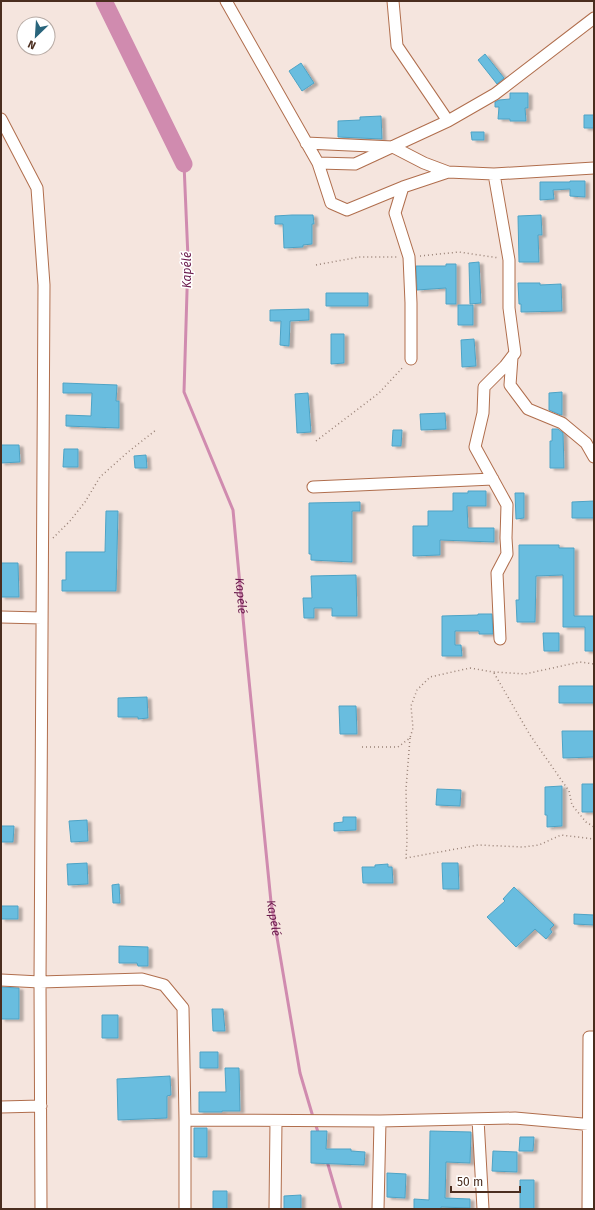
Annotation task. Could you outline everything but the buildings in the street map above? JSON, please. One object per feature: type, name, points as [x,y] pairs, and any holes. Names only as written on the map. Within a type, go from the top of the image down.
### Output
[{"type":"street","points":[[226,1],[318,163],[331,203],[347,210],[403,187],[448,172]]},
{"type":"street","points":[[393,1],[397,46],[448,121]]},
{"type":"street","points":[[318,163],[355,164],[448,121],[495,94],[594,18]]},
{"type":"street","points":[[1,119],[7,141],[37,188],[44,285],[40,982],[41,1209]]},
{"type":"street","points":[[306,144],[393,146],[424,162],[448,172],[494,174],[594,168]]},
{"type":"street","points":[[494,174],[509,260],[509,308],[515,353],[505,366],[484,387],[484,413],[475,447],[507,505],[506,554],[497,573],[500,639]]},
{"type":"street","points":[[403,187],[395,213],[409,257],[411,359]]},
{"type":"street","points":[[512,357],[510,385],[528,409],[562,423],[586,443],[594,457]]},
{"type":"street","points":[[312,487],[494,479]]},
{"type":"street","points":[[1,617],[42,618]]},
{"type":"street","points":[[1,980],[40,982],[142,980],[164,985],[183,1008],[185,1209]]},
{"type":"street","points":[[588,1209],[591,1125],[589,1037],[594,1037]]},
{"type":"street","points":[[1,1107],[41,1106]]},
{"type":"street","points":[[185,1120],[380,1121],[515,1118],[591,1125]]},
{"type":"street","points":[[478,1119],[482,1209]]},
{"type":"street","points":[[275,1209],[276,1121]]},
{"type":"street","points":[[378,1209],[380,1121]]},
{"type":"path","points":[[316,441],[378,393],[411,359]]},
{"type":"path","points":[[42,548],[70,521],[85,502],[100,477],[156,430]]},
{"type":"path","points":[[594,664],[580,662],[525,674],[493,672],[470,668],[430,677],[417,690],[411,706],[413,728],[410,738],[406,789],[406,858],[478,845],[523,847],[539,845],[561,835],[594,839]]},
{"type":"path","points":[[493,672],[530,735],[569,791],[572,805],[586,822],[594,827]]},
{"type":"path","points":[[362,747],[398,747],[410,738]]},
{"type":"waterway","name":"Kapélé","points":[[104,1],[184,164]]},
{"type":"waterway","name":"Kapélé","points":[[184,164],[188,258],[184,392],[233,510],[271,902],[300,1073],[313,1117]]},
{"type":"waterway","name":"Kapélé","points":[[315,1123],[319,1135]]},
{"type":"waterway","name":"Kapélé","points":[[327,1161],[341,1209]]}]
